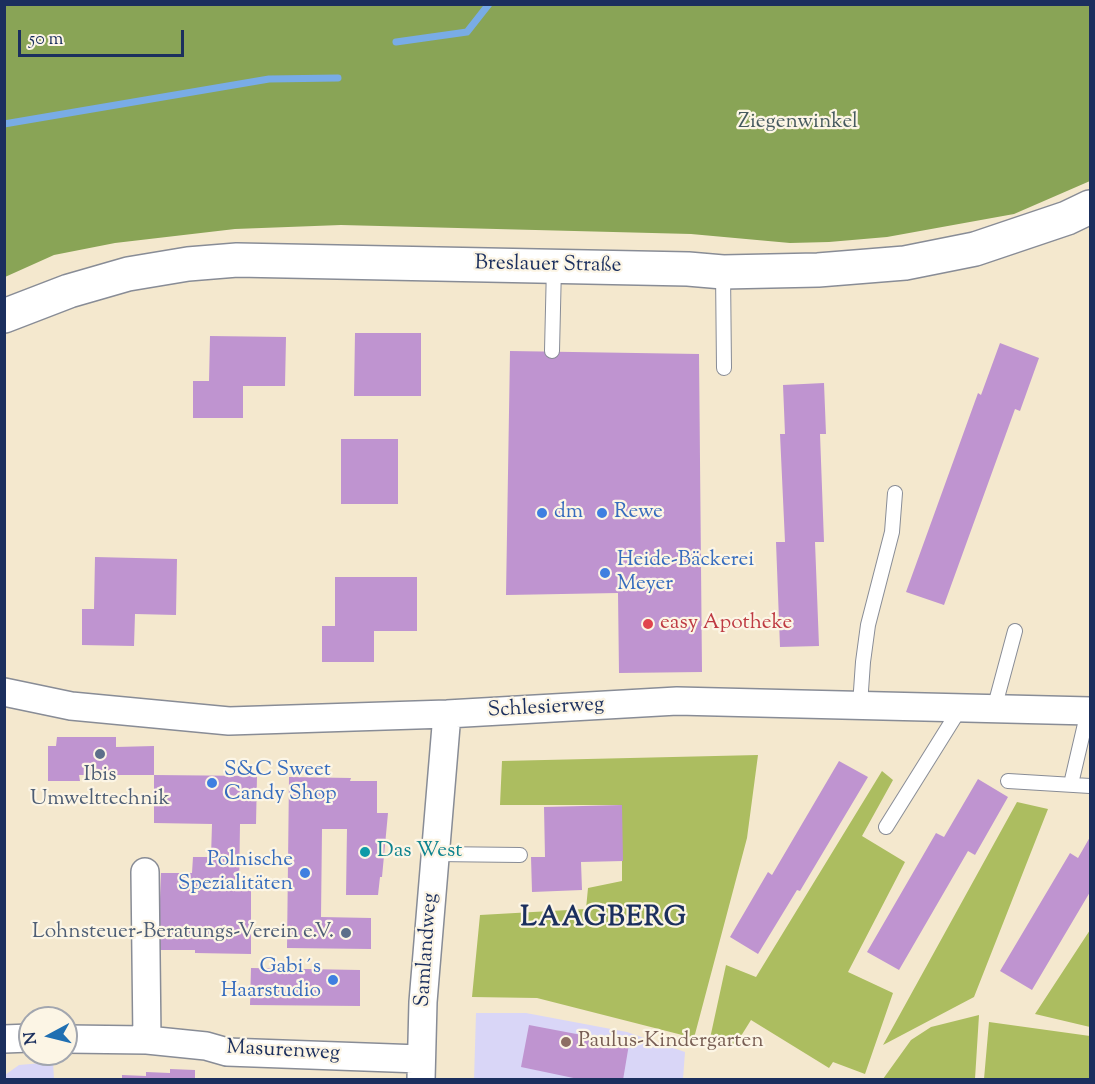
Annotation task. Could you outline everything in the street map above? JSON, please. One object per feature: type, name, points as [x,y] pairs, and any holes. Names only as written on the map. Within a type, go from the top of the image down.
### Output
[{"type":"street","name":"Breslauer Straße","points":[[4,316],[69,291],[128,274],[188,264],[237,260],[688,269],[723,272],[818,270],[905,263],[975,249],[1067,218],[1090,207]]},
{"type":"street","name":"Schlesierweg","points":[[4,692],[81,708],[230,721],[447,714],[678,701],[1089,711]]},
{"type":"street","name":"Samlandweg","points":[[421,1069],[447,714]]},
{"type":"street","points":[[145,872],[147,1040]]},
{"type":"street","name":"Masurenweg","points":[[78,1039],[147,1040],[206,1046],[228,1052],[379,1056],[421,1069]]},
{"type":"lane","points":[[552,351],[554,266]]},
{"type":"lane","points":[[723,272],[723,368]]},
{"type":"lane","points":[[860,705],[868,625],[892,532],[895,493]]},
{"type":"lane","points":[[994,709],[1015,631]]},
{"type":"lane","points":[[886,827],[962,707]]},
{"type":"lane","points":[[1071,784],[1089,711]]},
{"type":"lane","points":[[1008,781],[1090,786]]},
{"type":"lane","points":[[435,854],[520,855]]},
{"type":"shaded area","name":"Paulus-Kindergarten","points":[[476,1013],[526,1013],[627,1032],[685,1052],[683,1079],[474,1080]]},
{"type":"shaded area","points":[[18,1066],[53,1066],[54,1079],[5,1079],[5,1075]]},
{"type":"green space","name":"Ziegenwinkel","points":[[4,5],[1090,5],[1090,181],[1014,214],[887,237],[790,243],[691,234],[341,225],[235,229],[115,243],[54,255],[5,277]]},
{"type":"green space","points":[[758,755],[747,838],[694,1038],[537,998],[472,997],[480,915],[586,909],[588,888],[622,881],[622,805],[500,805],[502,761]]},
{"type":"green space","points":[[882,771],[893,780],[862,836],[905,862],[848,972],[893,993],[865,1074],[833,1062],[829,1068],[751,1020],[736,1044],[709,1043],[726,965],[756,977]]},
{"type":"green space","points":[[1017,802],[1048,809],[974,997],[883,1045]]},
{"type":"green space","points":[[1090,930],[1090,1027],[1035,1014]]},
{"type":"green space","points":[[979,1015],[975,1079],[883,1079],[911,1040],[931,1027]]},
{"type":"green space","points":[[989,1022],[1090,1036],[1090,1079],[984,1079]]},
{"type":"building","points":[[355,333],[421,333],[421,396],[354,396]]},
{"type":"building","points":[[210,336],[286,337],[285,386],[243,386],[243,418],[193,418],[193,381],[209,381]]},
{"type":"building","points":[[1000,343],[1039,358],[1020,411],[1015,409],[944,605],[906,592],[978,393],[981,395]]},
{"type":"building","points":[[510,351],[699,354],[702,672],[619,673],[618,593],[506,595]]},
{"type":"building","points":[[824,383],[826,434],[820,434],[824,542],[815,542],[819,646],[780,647],[776,542],[785,542],[780,434],[785,434],[783,385]]},
{"type":"building","points":[[341,439],[398,439],[398,504],[341,504]]},
{"type":"building","points":[[95,557],[177,559],[176,615],[135,614],[134,646],[82,645],[82,609],[94,609]]},
{"type":"building","points":[[335,577],[417,577],[417,631],[374,631],[374,662],[322,662],[322,626],[335,626]]},
{"type":"building","points":[[57,737],[116,737],[116,747],[154,746],[154,775],[79,775],[80,781],[48,781],[48,746],[56,746]]},
{"type":"building","points":[[839,761],[868,777],[800,891],[797,890],[758,954],[730,937],[768,872],[772,875]]},
{"type":"building","points":[[154,775],[257,776],[256,824],[240,824],[239,889],[251,889],[251,954],[158,950],[161,873],[192,873],[193,857],[211,857],[212,824],[154,823]]},
{"type":"building","points":[[289,777],[351,778],[350,781],[377,781],[377,813],[388,813],[378,895],[346,895],[347,829],[322,829],[321,917],[371,918],[371,949],[287,948]]},
{"type":"building","points":[[978,779],[1008,797],[975,855],[968,851],[899,970],[867,952],[936,833],[944,837]]},
{"type":"building","points":[[622,805],[623,861],[581,862],[582,890],[532,892],[531,857],[545,857],[544,807]]},
{"type":"building","points":[[1090,837],[1090,892],[1032,990],[1000,971],[1070,853],[1078,858]]},
{"type":"building","points":[[251,968],[360,970],[360,1006],[250,1005]]},
{"type":"building","points":[[529,1025],[629,1044],[623,1080],[583,1080],[521,1067]]},
{"type":"building","points":[[170,1069],[195,1070],[195,1080],[122,1080],[122,1075],[146,1076],[146,1072],[170,1073]]},
{"type":"waterway","points":[[396,42],[467,32],[489,4]]},
{"type":"waterway","points":[[4,124],[269,79],[338,78]]},
{"type":"place","name":"dm","points":[[542,513]]},
{"type":"place","name":"Rewe","points":[[602,513]]},
{"type":"place","name":"Heide-Bäckerei Meyer","points":[[605,573]]},
{"type":"place","name":"easy Apotheke","points":[[648,624]]},
{"type":"place","name":"Ibis Umwelttechnik","points":[[100,754]]},
{"type":"place","name":"S&C Sweet Candy Shop","points":[[212,783]]},
{"type":"place","name":"Das West","points":[[365,852]]},
{"type":"place","name":"Polnische Spezialitäten","points":[[305,873]]},
{"type":"place","name":"Lohnsteuer-Beratungs-Verein e.V.","points":[[346,933]]},
{"type":"place","name":"Gabi´s Haarstudio","points":[[333,980]]},
{"type":"place","name":"Paulus-Kindergarten","points":[[566,1042]]},
{"type":"district","name":"LAAGBERG","points":[[604,920]]}]
